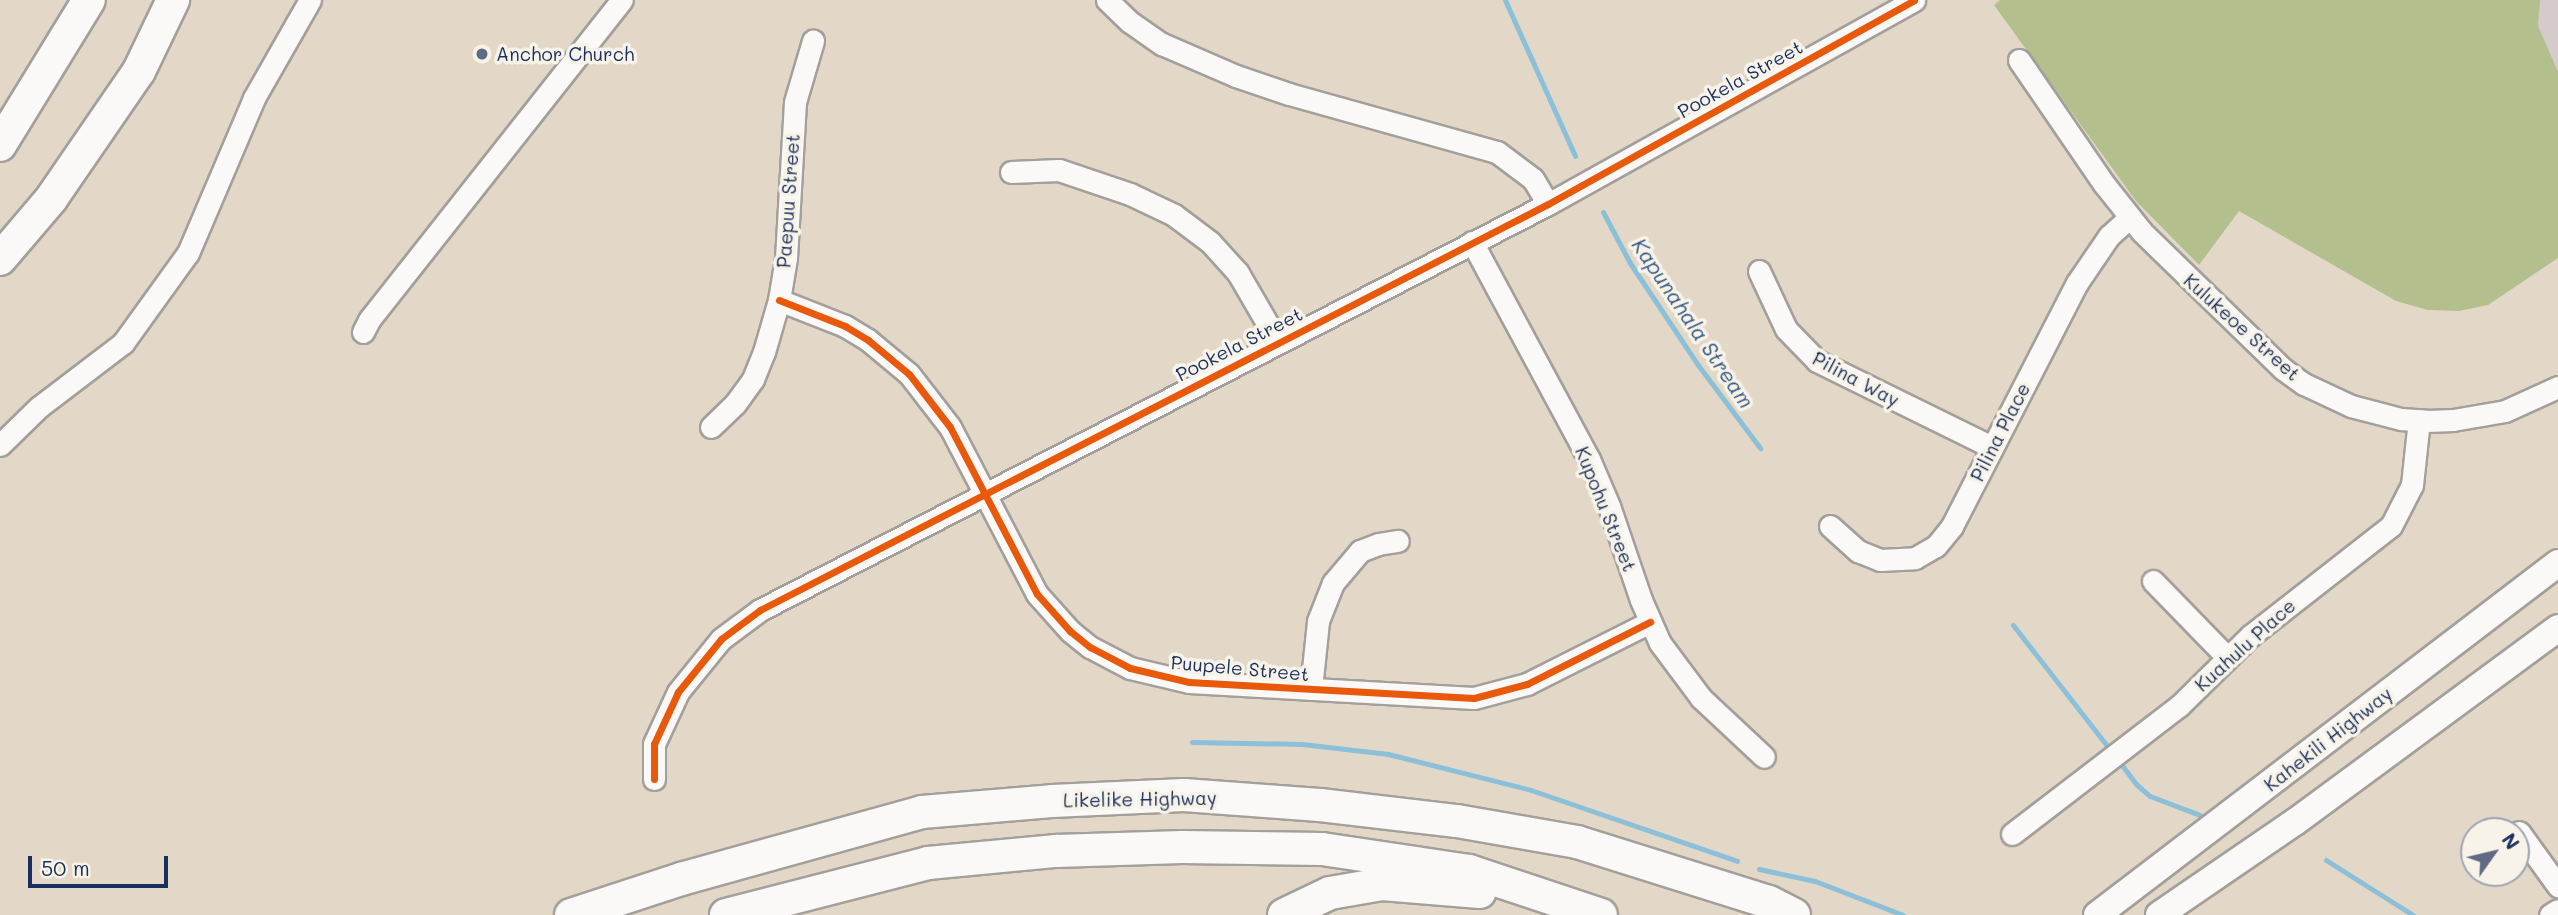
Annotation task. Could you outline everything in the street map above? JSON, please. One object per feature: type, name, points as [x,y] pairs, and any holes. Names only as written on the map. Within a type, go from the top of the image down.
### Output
[{"type":"highway","points":[[0,145],[89,0]]},
{"type":"highway","points":[[0,272],[139,71],[173,0]]},
{"type":"highway","points":[[0,259],[51,199]]},
{"type":"highway","name":"Likelike Highway","points":[[571,915],[694,875],[922,812],[1052,801],[1184,795],[1320,804],[1443,819],[1577,842],[1769,902],[1794,915]]},
{"type":"highway","points":[[726,915],[928,863],[1056,851],[1182,847],[1322,849],[1469,871],[1601,915]]},
{"type":"highway","points":[[1284,915],[1330,893],[1382,884],[1550,899]]},
{"type":"main road","name":"Kahekili Highway","points":[[2096,915],[2558,563]]},
{"type":"main road","points":[[2159,915],[2295,822],[2558,628]]},
{"type":"street","points":[[0,444],[39,407],[123,343],[188,253],[254,98],[310,0]]},
{"type":"street","points":[[363,332],[369,320],[622,0]]},
{"type":"street","points":[[1107,0],[1129,22],[1162,44],[1236,76],[1289,94],[1497,152],[1533,179],[1548,204]]},
{"type":"street","name":"Pookela Street","points":[[654,779],[654,744],[667,711],[690,673],[721,639],[771,604],[1548,204],[1914,0]]},
{"type":"street","name":"Paepuu Street","points":[[711,427],[735,404],[753,379],[779,300],[786,258],[795,102],[813,41]]},
{"type":"street","name":"Kulukeoe Street","points":[[2018,60],[2130,217],[2162,254],[2293,376],[2351,406],[2419,420],[2453,420],[2505,411],[2558,387]]},
{"type":"street","points":[[1011,172],[1032,169],[1059,170],[1130,194],[1174,215],[1210,242],[1238,272],[1278,342]]},
{"type":"street","name":"Pilina Place","points":[[1830,527],[1849,545],[1880,560],[1903,561],[1926,553],[1936,546],[1952,526],[2077,282],[2109,236],[2130,217]]},
{"type":"street","name":"Kupohu Street","points":[[1472,242],[1589,459],[1609,506],[1650,622],[1686,681],[1764,757]]},
{"type":"street","name":"Pilina Way","points":[[1759,271],[1786,329],[1817,361],[1992,447]]},
{"type":"street","name":"Puupele Street","points":[[779,300],[845,326],[868,340],[908,374],[944,418],[1037,594],[1052,614],[1090,647],[1130,668],[1169,679],[1458,699],[1491,696],[1528,684],[1650,622]]},
{"type":"street","name":"Kuahulu Place","points":[[2012,834],[2179,706],[2272,618],[2391,526],[2404,506],[2412,485],[2419,420]]},
{"type":"street","points":[[1311,689],[1318,621],[1333,583],[1360,551],[1378,544],[1398,541]]},
{"type":"street","points":[[2153,581],[2228,658]]},
{"type":"street","points":[[2530,848],[2558,886]]},
{"type":"street","points":[[2550,915],[2558,910]]},
{"type":"green space","points":[[2000,0],[2558,0],[2558,258],[2488,305],[2459,311],[2428,310],[2396,301],[2239,211],[2199,265],[2136,201],[1994,5]]},
{"type":"building","points":[[2540,0],[2558,0],[2558,72],[2538,26]]},
{"type":"waterway","name":"Kapunahala Stream","points":[[1505,0],[1575,156]]},
{"type":"waterway","name":"Kapunahala Stream","points":[[1603,212],[1630,263],[1698,365],[1760,448]]},
{"type":"waterway","name":"Kapunahala Stream","points":[[2013,625],[2112,752]]},
{"type":"waterway","points":[[1192,742],[1302,744],[1388,754],[1531,790],[1737,861]]},
{"type":"waterway","name":"Kapunahala Stream","points":[[2118,760],[2136,784],[2150,796],[2200,815]]},
{"type":"waterway","name":"Kapunahala Stream","points":[[2326,860],[2413,915]]},
{"type":"waterway","points":[[1759,869],[1815,881],[1903,915]]},
{"type":"cycle path","points":[[654,779],[654,744],[678,692],[721,639],[760,610],[1548,204],[1914,0]]},
{"type":"cycle path","points":[[779,300],[845,326],[868,340],[909,374],[950,427],[1037,594],[1070,631],[1090,647],[1130,668],[1189,682],[1474,698],[1527,684],[1650,622]]},
{"type":"place","name":"Anchor Church","points":[[482,54]]}]
